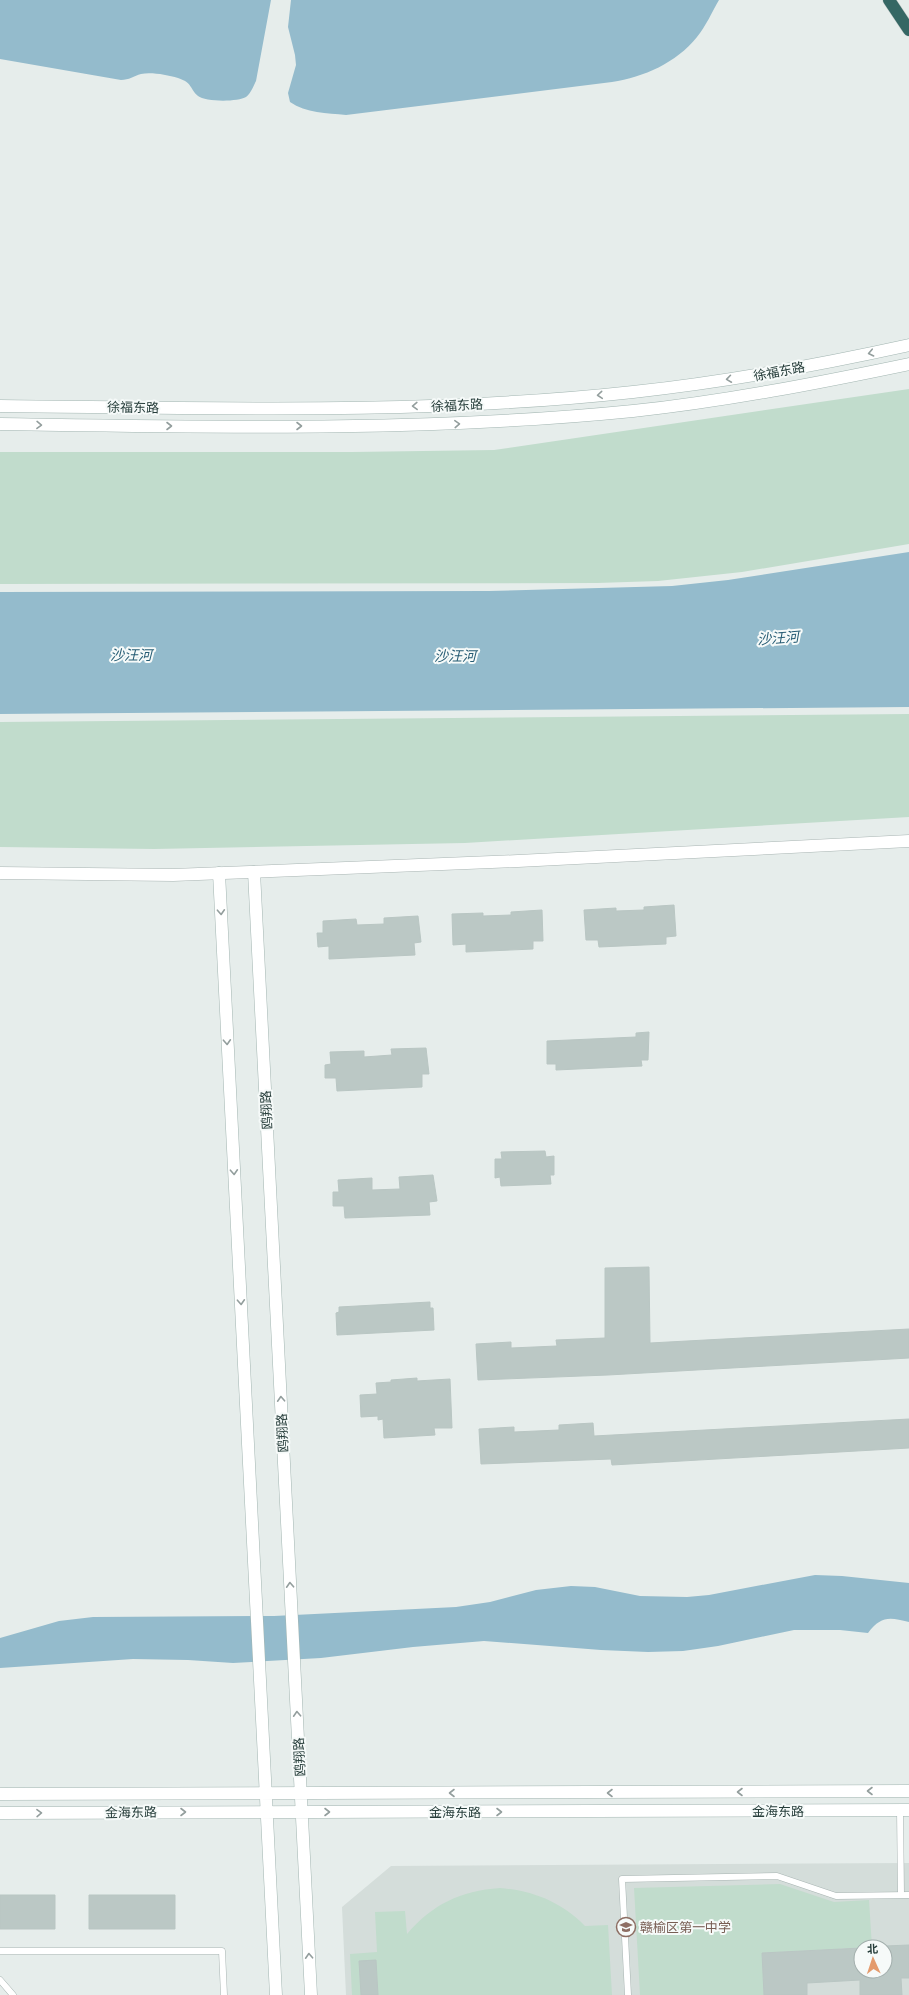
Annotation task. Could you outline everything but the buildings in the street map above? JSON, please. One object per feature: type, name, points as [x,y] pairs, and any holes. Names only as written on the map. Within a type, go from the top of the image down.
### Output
[{"type":"highway","points":[[889,0],[909,30]]},
{"type":"main road","name":"徐福东路","points":[[0,406],[263,408],[380,407],[529,401],[630,392],[740,378],[909,345]]},
{"type":"main road","name":"徐福东路","points":[[0,424],[286,426],[426,425],[523,420],[632,411],[751,395],[909,364]]},
{"type":"main road","points":[[0,873],[173,875],[909,841]]},
{"type":"main road","name":"鸥翔路","points":[[254,872],[311,1995]]},
{"type":"main road","points":[[219,873],[276,1995]]},
{"type":"main road","name":"金海东路","points":[[0,1794],[909,1791]]},
{"type":"main road","name":"金海东路","points":[[0,1813],[904,1810]]},
{"type":"lane","points":[[901,1895],[904,1810]]},
{"type":"lane","points":[[628,1995],[622,1879],[777,1876],[836,1896],[909,1895]]},
{"type":"lane","points":[[0,1951],[222,1951],[224,1995]]},
{"type":"lane","points":[[0,1980],[14,1995]]},
{"type":"shaded area","name":"赣榆区第一中学","points":[[909,1863],[909,1995],[346,1995],[342,1907],[391,1866]]},
{"type":"green space","points":[[909,389],[909,544],[742,572],[658,581],[597,583],[0,584],[0,452],[352,452],[494,450]]},
{"type":"green space","points":[[909,714],[909,817],[465,843],[154,849],[0,847],[0,722]]},
{"type":"green space","points":[[780,1884],[834,1902],[869,1900],[871,1939],[853,1939],[853,1948],[762,1953],[764,1995],[640,1995],[634,1888]]},
{"type":"green space","points":[[500,1888],[524,1892],[546,1899],[566,1910],[585,1926],[608,1925],[612,1995],[352,1995],[350,1954],[377,1952],[375,1912],[405,1911],[407,1934],[427,1915],[448,1901],[472,1892]]},
{"type":"water","points":[[0,0],[271,0],[256,81],[253,88],[246,97],[242,99],[222,101],[202,98],[198,96],[183,80],[164,75],[145,73],[121,80],[0,59]]},
{"type":"water","points":[[291,0],[719,0],[703,28],[689,46],[659,67],[636,77],[612,82],[346,115],[310,110],[296,106],[290,102],[288,93],[296,65],[288,27]]},
{"type":"water","name":"沙汪河","points":[[909,552],[909,707],[0,714],[0,592],[489,591],[672,586],[728,580]]},
{"type":"water","points":[[815,1575],[842,1576],[909,1583],[909,1622],[896,1619],[886,1619],[877,1623],[868,1633],[840,1630],[794,1630],[718,1646],[683,1651],[648,1652],[601,1650],[484,1641],[413,1647],[321,1658],[233,1663],[133,1659],[0,1668],[0,1638],[59,1621],[93,1617],[274,1616],[456,1607],[490,1602],[536,1590],[571,1586],[595,1587],[640,1596],[687,1597],[709,1595]]},
{"type":"place","name":"赣榆区第一中学","points":[[626,1927]]}]
